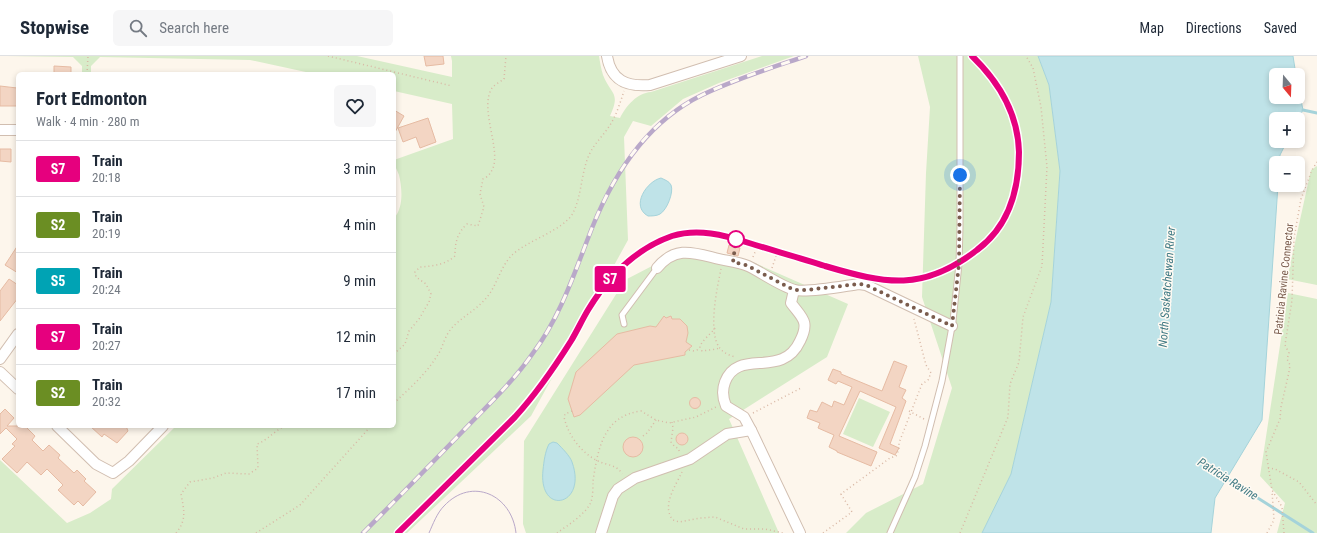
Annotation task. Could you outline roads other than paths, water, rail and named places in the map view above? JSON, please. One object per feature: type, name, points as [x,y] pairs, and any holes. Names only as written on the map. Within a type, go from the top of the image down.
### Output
[{"type":"street","points":[[607,56],[608,62],[615,76],[626,84],[636,86],[650,85],[741,56]]},
{"type":"street","points":[[0,130],[16,130]]},
{"type":"street","points":[[657,268],[663,260],[669,256],[683,252],[690,252],[746,265],[794,290],[859,284],[866,285],[952,326]]},
{"type":"street","points":[[794,290],[791,303],[799,312],[804,322],[805,330],[798,348],[784,359],[778,361],[736,368],[727,377],[724,386],[724,401],[726,406],[744,417],[800,533]]},
{"type":"street","points":[[0,359],[16,337]]},
{"type":"street","points":[[0,372],[16,387]]},
{"type":"street","points":[[59,428],[96,464],[113,473],[129,461],[161,428]]},
{"type":"street","points":[[601,533],[614,496],[618,489],[635,478],[681,463],[727,434],[751,430]]},
{"type":"lane","points":[[890,533],[914,477],[932,422],[942,381],[952,326],[959,264],[960,234],[960,56]]},
{"type":"lane","points":[[624,324],[622,315],[657,268]]},
{"type":"water","name":"North Saskatchewan River","points":[[1038,56],[1293,56],[1295,68],[1269,68],[1269,104],[1302,104],[1303,110],[1302,112],[1269,112],[1269,148],[1284,148],[1280,156],[1269,156],[1269,192],[1278,192],[1262,420],[1215,498],[1211,533],[982,533],[1011,474],[1051,302],[1060,171],[1049,85]]},
{"type":"water","points":[[661,178],[671,185],[672,192],[669,201],[663,212],[656,216],[648,216],[643,212],[640,206],[642,194],[651,184]]},
{"type":"water","points":[[553,442],[557,443],[570,457],[575,477],[574,488],[569,496],[562,500],[554,500],[548,495],[543,485],[545,457],[549,444]]},
{"type":"waterway","points":[[1303,110],[1317,113]]},
{"type":"waterway","name":"Patricia Ravine","points":[[1223,476],[1313,533]]},
{"type":"tram line","points":[[429,533],[437,515],[444,506],[455,497],[466,492],[478,491],[489,494],[499,500],[507,509],[513,520],[516,533]]},
{"type":"railway","points":[[363,533],[500,394],[533,353],[552,324],[573,277],[592,228],[611,188],[622,169],[649,134],[682,106],[702,95],[740,79],[806,56]]},
{"type":"railway","points":[[398,533],[523,408],[551,371],[604,286],[634,256],[646,248],[672,236],[682,234],[701,233],[721,235],[825,266],[867,277],[886,280],[921,278],[939,273],[977,250],[996,230],[1009,207],[1017,180],[1019,152],[1018,138],[1011,112],[991,77],[972,56]]},
{"type":"train","name":"S7","points":[[398,533],[515,417],[529,401],[572,340],[588,311],[612,276],[635,256],[646,248],[660,241],[683,233],[709,232],[876,280],[891,281],[917,280],[930,276],[959,264],[985,244],[1006,216],[1013,199],[1019,167],[1019,149],[1013,116],[1007,101],[987,71],[972,56]]}]
